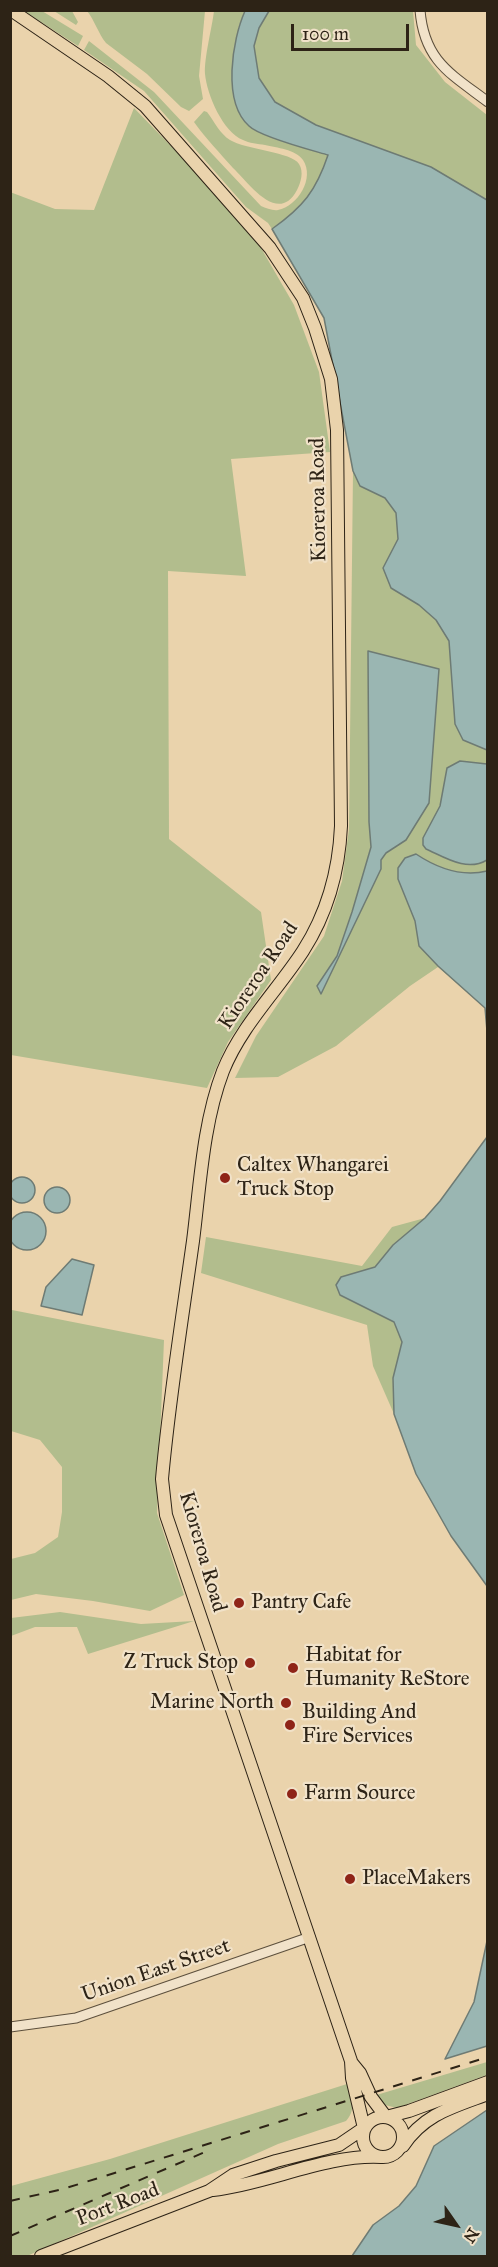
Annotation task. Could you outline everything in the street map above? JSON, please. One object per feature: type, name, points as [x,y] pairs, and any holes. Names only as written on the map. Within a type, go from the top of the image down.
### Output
[{"type":"main road","name":"Kioreroa Road","points":[[11,10],[115,80],[145,106],[270,248],[303,298],[324,351],[335,404],[338,480],[341,815],[339,858],[330,896],[314,932],[303,952],[235,1046],[216,1093],[200,1186],[162,1479],[163,1498],[169,1524],[351,2061],[352,2078],[364,2128]]},
{"type":"main road","name":"Kioreroa Road","points":[[351,2061],[360,2073],[371,2097],[386,2116]]},
{"type":"main road","name":"Port Road","points":[[209,2191],[232,2175],[339,2145],[373,2119],[409,2111],[453,2093],[486,2089]]},
{"type":"main road","points":[[398,2151],[412,2132],[424,2121],[486,2089]]},
{"type":"main road","points":[[386,2116],[392,2118],[401,2127],[403,2140],[398,2151]]},
{"type":"main road","points":[[364,2128],[365,2147],[374,2156],[381,2157]]},
{"type":"main road","name":"Port Road","points":[[41,2256],[209,2191],[237,2187],[330,2163],[362,2157],[387,2157],[398,2151]]},
{"type":"street","points":[[420,10],[424,34],[436,60],[447,72],[488,102]]},
{"type":"street","name":"Union East Street","points":[[10,2027],[76,2018],[310,1937]]},
{"type":"green space","points":[[24,11],[42,11],[83,36],[78,46]]},
{"type":"green space","points":[[54,11],[72,11],[78,22],[76,25]]},
{"type":"green space","points":[[87,11],[205,11],[199,76],[203,99],[189,111],[181,107],[147,74],[106,43]]},
{"type":"green space","points":[[214,11],[245,11],[239,26],[234,96],[328,155],[487,539],[487,1031],[485,1008],[438,967],[410,986],[336,1046],[278,1077],[235,1078],[256,1036],[324,936],[342,881],[349,829],[353,471],[324,318],[272,229],[268,223],[246,207],[144,91],[84,50],[89,41],[154,92],[261,206],[278,210],[298,197],[306,183],[306,167],[300,156],[295,153],[251,143],[236,136],[217,112],[205,74]]},
{"type":"green space","points":[[269,11],[413,11],[416,45],[445,82],[487,115],[487,511],[419,163],[316,125],[275,102],[259,78],[254,46],[259,28]]},
{"type":"green space","points":[[134,108],[204,180],[261,248],[294,305],[319,372],[330,452],[231,459],[246,576],[168,571],[169,839],[261,912],[271,980],[228,1042],[207,1088],[11,1055],[10,192],[55,209],[94,210]]},
{"type":"green space","points":[[204,111],[230,140],[288,157],[299,164],[301,180],[289,200],[281,204],[272,203],[255,191],[194,122]]},
{"type":"green space","points":[[487,1137],[487,1188],[393,1245],[375,1267],[341,1277],[381,1314],[394,1322],[402,1342],[393,1378],[394,1414],[373,1366],[367,1325],[201,1273],[206,1237],[362,1266],[392,1227],[425,1218]]},
{"type":"green space","points":[[12,1310],[164,1340],[157,1513],[184,1595],[150,1611],[36,1594],[11,1600],[11,1559],[35,1553],[58,1537],[62,1512],[62,1467],[40,1440],[11,1431]]},
{"type":"green space","points":[[60,1612],[141,1624],[194,1621],[88,1654],[77,1627],[35,1627],[11,1636],[11,1618]]},
{"type":"green space","points":[[487,2062],[487,2075],[397,2108],[381,2104],[373,2096]]},
{"type":"green space","points":[[347,2084],[352,2108],[346,2121],[278,2144],[27,2256],[11,2256],[11,2186],[110,2159]]},
{"type":"water","points":[[245,11],[269,11],[259,28],[254,46],[259,78],[275,102],[316,125],[431,167],[487,200],[487,750],[463,740],[455,724],[449,641],[436,620],[419,605],[391,588],[383,568],[398,539],[396,513],[385,498],[360,486],[353,471],[324,318],[272,229],[307,197],[319,179],[328,155],[286,143],[255,130],[241,115],[232,87],[232,70],[236,38]]},
{"type":"water","points":[[368,651],[439,669],[429,803],[406,840],[386,853],[381,860],[381,869],[321,994],[317,986],[337,956],[371,847]]},
{"type":"water","points":[[460,761],[487,764],[487,860],[472,865],[449,860],[426,849],[423,845],[423,838],[440,806],[447,768]]},
{"type":"water","points":[[416,854],[450,870],[468,873],[487,871],[487,1031],[485,1008],[419,946],[415,921],[398,879],[398,868],[405,858]]},
{"type":"water","points":[[487,1137],[487,1586],[451,1536],[416,1474],[394,1414],[393,1378],[402,1342],[394,1322],[340,1295],[336,1285],[341,1277],[375,1267],[393,1245],[425,1218]]},
{"type":"water","points":[[22,1177],[31,1181],[35,1190],[31,1199],[22,1203],[13,1199],[9,1190],[13,1181]]},
{"type":"water","points":[[57,1187],[67,1190],[70,1200],[67,1210],[57,1213],[47,1210],[44,1200],[47,1190]]},
{"type":"water","points":[[27,1212],[40,1218],[46,1231],[40,1244],[27,1250],[14,1244],[8,1231],[14,1218]]},
{"type":"water","points":[[72,1259],[94,1265],[82,1315],[41,1306],[46,1287]]},
{"type":"water","points":[[487,1941],[487,2046],[445,2059],[474,2002]]},
{"type":"water","points":[[487,2110],[487,2256],[352,2256],[373,2225],[399,2206],[416,2186],[434,2146]]},
{"type":"railway","points":[[10,2201],[63,2189],[488,2057]]},
{"type":"railway","points":[[10,2236],[205,2152]]},
{"type":"place","name":"Caltex Whangarei Truck Stop","points":[[225,1178]]},
{"type":"place","name":"Pantry Cafe","points":[[239,1603]]},
{"type":"place","name":"Z Truck Stop","points":[[250,1663]]},
{"type":"place","name":"Habitat for Humanity ReStore","points":[[293,1668]]},
{"type":"place","name":"Marine North","points":[[286,1703]]},
{"type":"place","name":"Building And Fire Services","points":[[290,1725]]},
{"type":"place","name":"Farm Source","points":[[292,1794]]},
{"type":"place","name":"PlaceMakers","points":[[350,1879]]}]
